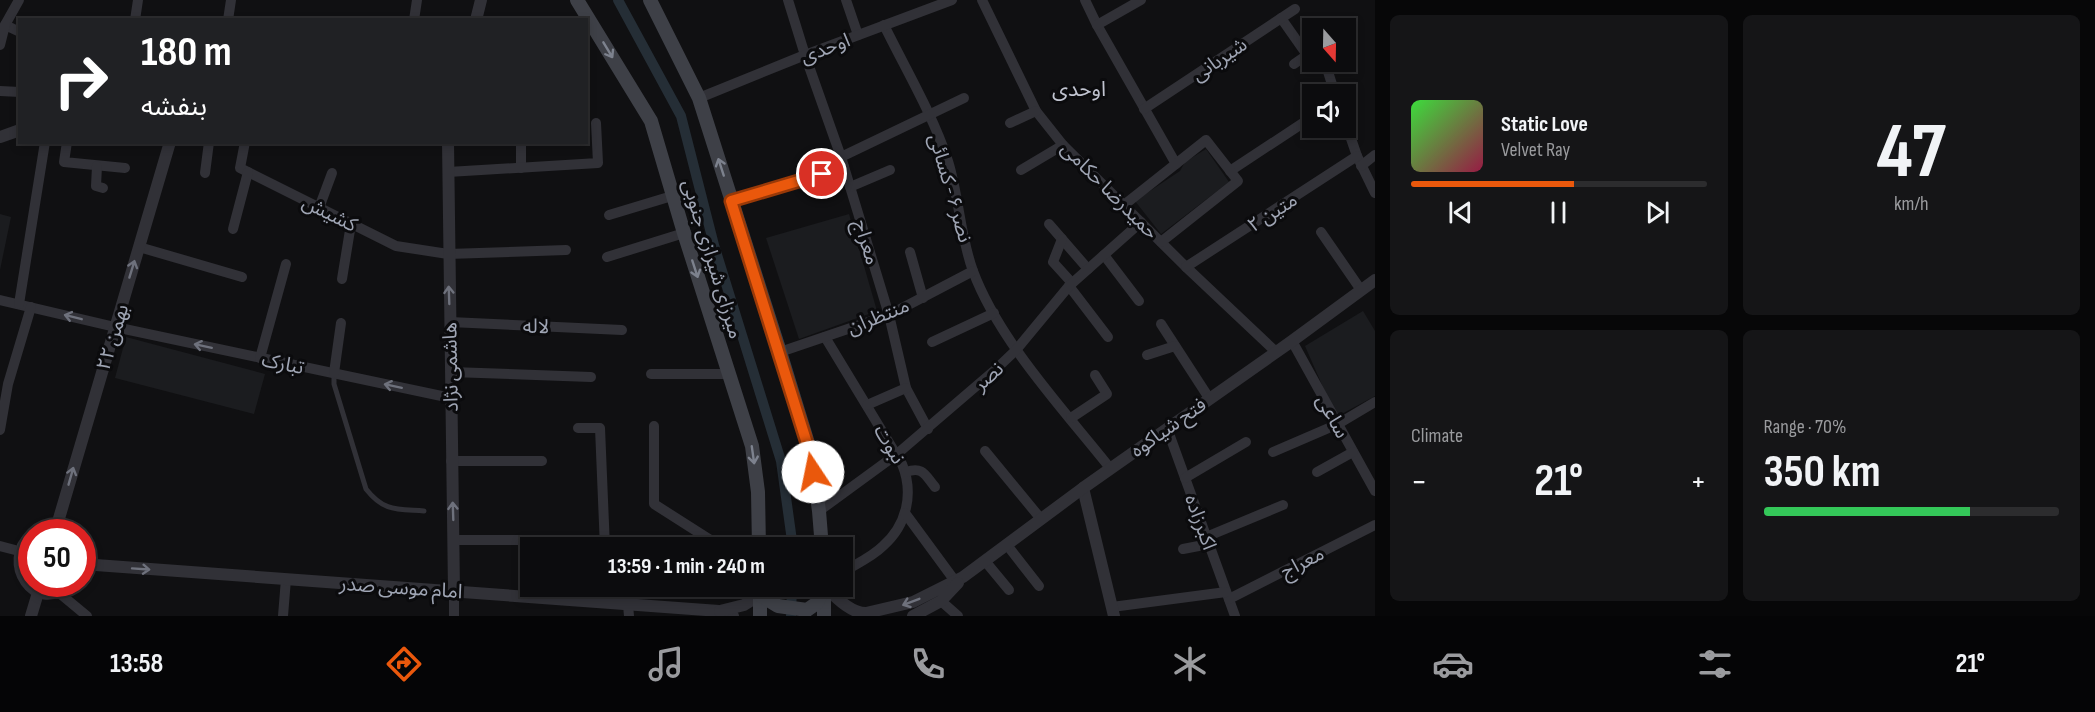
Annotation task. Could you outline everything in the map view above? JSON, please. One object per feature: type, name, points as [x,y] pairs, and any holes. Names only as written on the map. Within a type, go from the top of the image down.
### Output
[{"type":"main road","name":"میرزای شیرازی جنوبی","points":[[577,0],[588,18]]},
{"type":"main road","name":"میرزای شیرازی جنوبی","points":[[650,0],[699,98],[780,352],[810,453],[821,537]]},
{"type":"main road","name":"میرزای شیرازی جنوبی","points":[[588,18],[651,122],[672,196],[752,446],[758,492],[759,537]]},
{"type":"main road","points":[[760,597],[760,616]]},
{"type":"main road","points":[[767,597],[778,606],[807,610],[817,603],[819,597]]},
{"type":"main road","points":[[824,597],[824,616]]},
{"type":"street","points":[[0,45],[5,25],[19,0]]},
{"type":"street","points":[[135,18],[138,0]]},
{"type":"street","points":[[228,18],[231,0]]},
{"type":"street","points":[[414,18],[417,0]]},
{"type":"street","points":[[476,18],[481,0]]},
{"type":"street","name":"معراج","points":[[788,0],[843,162],[889,315],[906,388],[928,429]]},
{"type":"street","points":[[846,0],[858,35]]},
{"type":"street","name":"اوحدی","points":[[699,98],[884,26],[924,5],[952,0]]},
{"type":"street","name":"حمیدرضا حکامی","points":[[982,0],[1036,111],[1064,145],[1186,267],[1276,352]]},
{"type":"street","points":[[1085,0],[1176,164]]},
{"type":"street","points":[[1097,25],[1141,0]]},
{"type":"street","name":"شیربانی","points":[[1144,109],[1295,9]]},
{"type":"street","points":[[1281,18],[1307,55],[1294,64]]},
{"type":"street","points":[[5,25],[18,31]]},
{"type":"street","name":"نصر ۶ - کسائی","points":[[884,26],[929,115],[948,161],[973,271],[994,313],[1016,350],[1110,468]]},
{"type":"street","points":[[0,91],[18,92]]},
{"type":"street","points":[[731,201],[843,162],[964,98]]},
{"type":"street","points":[[1010,123],[1036,111]]},
{"type":"street","points":[[448,172],[598,163],[596,123]]},
{"type":"street","points":[[1230,171],[1302,124]]},
{"type":"street","points":[[0,137],[18,131]]},
{"type":"street","points":[[1351,138],[1359,161],[1375,193]]},
{"type":"street","points":[[1124,205],[1206,140],[1238,181],[1161,242]]},
{"type":"street","points":[[19,304],[45,144]]},
{"type":"street","points":[[67,144],[64,162],[125,168]]},
{"type":"street","name":"۲۲ بهمن","points":[[59,519],[169,144]]},
{"type":"street","points":[[205,173],[209,144]]},
{"type":"street","points":[[233,229],[248,172],[240,168],[245,144]]},
{"type":"street","name":"هاشمی نژاد","points":[[448,144],[454,591]]},
{"type":"street","points":[[521,144],[521,168]]},
{"type":"street","points":[[1021,170],[1064,145]]},
{"type":"street","name":"متین ۲","points":[[1186,267],[1359,161],[1375,155]]},
{"type":"street","points":[[97,166],[96,186],[103,188]]},
{"type":"street","points":[[850,187],[890,170]]},
{"type":"street","name":"کشیش","points":[[248,172],[396,246],[448,254],[566,250]]},
{"type":"street","points":[[319,208],[332,173]]},
{"type":"street","points":[[609,215],[672,196]]},
{"type":"street","name":"نصر","points":[[819,512],[928,429],[1016,350],[1070,285],[1141,222]]},
{"type":"street","points":[[342,279],[351,224]]},
{"type":"street","points":[[1049,224],[1088,269]]},
{"type":"street","points":[[1321,232],[1360,290]]},
{"type":"street","points":[[607,257],[684,233]]},
{"type":"street","points":[[1062,239],[1053,262],[1108,337]]},
{"type":"street","points":[[139,247],[242,277]]},
{"type":"street","points":[[910,252],[923,298]]},
{"type":"street","points":[[1104,255],[1139,301]]},
{"type":"street","points":[[260,358],[286,264]]},
{"type":"street","name":"منتظران","points":[[780,352],[889,315],[973,271]]},
{"type":"street","name":"فتح شیاکوه","points":[[837,597],[856,615],[913,602],[959,579],[1110,468],[1375,280]]},
{"type":"street","name":"تبارک","points":[[0,300],[115,327],[451,398]]},
{"type":"street","points":[[0,430],[8,384],[31,307]]},
{"type":"street","points":[[932,342],[994,313]]},
{"type":"street","name":"لاله","points":[[450,322],[622,330]]},
{"type":"street","points":[[334,373],[341,323]]},
{"type":"street","points":[[1161,324],[1209,398]]},
{"type":"street","name":"نبوت","points":[[825,337],[906,472],[908,492],[905,513],[896,532],[882,548],[853,566]]},
{"type":"street","name":"ساعی","points":[[1292,341],[1353,452],[1371,477],[1375,491]]},
{"type":"street","points":[[1147,355],[1175,346]]},
{"type":"street","points":[[451,372],[591,377]]},
{"type":"street","points":[[651,374],[728,374]]},
{"type":"street","points":[[1071,418],[1107,394],[1095,375]]},
{"type":"street","points":[[867,405],[906,388]]},
{"type":"street","points":[[1273,452],[1338,424],[1375,402]]},
{"type":"street","points":[[654,426],[654,504],[706,537]]},
{"type":"street","points":[[578,428],[600,428],[605,537]]},
{"type":"street","name":"اکبرزاده","points":[[1167,428],[1235,616]]},
{"type":"street","points":[[1185,478],[1246,442]]},
{"type":"street","points":[[985,451],[1041,519]]},
{"type":"street","points":[[1317,472],[1353,452]]},
{"type":"street","points":[[451,461],[542,461]]},
{"type":"street","points":[[906,472],[915,468],[921,470],[935,488]]},
{"type":"street","points":[[1083,488],[1113,611]]},
{"type":"street","points":[[1183,549],[1208,540],[1283,505]]},
{"type":"street","points":[[905,513],[959,579]]},
{"type":"street","name":"معراج","points":[[1113,611],[1228,596],[1375,525]]},
{"type":"street","points":[[454,540],[520,540]]},
{"type":"street","points":[[1007,544],[1039,586]]},
{"type":"street","points":[[0,546],[15,550]]},
{"type":"street","points":[[18,547],[12,559],[14,579],[18,583]]},
{"type":"street","points":[[985,561],[1009,590]]},
{"type":"street","name":"امام موسی صدر","points":[[96,565],[608,603],[628,611],[719,611],[744,604],[753,597]]},
{"type":"street","points":[[283,616],[285,579]]},
{"type":"street","name":"فتح شیاکوه","points":[[914,616],[941,601],[959,579]]},
{"type":"street","points":[[454,591],[454,616]]},
{"type":"street","points":[[31,616],[37,597]]},
{"type":"street","points":[[71,597],[87,616]]},
{"type":"street","points":[[608,597],[608,603]]},
{"type":"street","points":[[941,601],[957,616]]},
{"type":"street","name":"امام موسی صدر","points":[[719,611],[733,616]]},
{"type":"lane","points":[[334,373],[334,384],[366,489],[374,500],[386,508],[424,511]]},
{"type":"shaded area","points":[[1206,149],[1229,182],[1161,234],[1135,201],[1180,171],[1185,162]]},
{"type":"shaded area","points":[[0,214],[11,217],[0,270]]},
{"type":"shaded area","points":[[849,214],[877,311],[799,339],[766,238]]},
{"type":"shaded area","points":[[1363,311],[1375,331],[1375,396],[1336,417],[1305,346]]},
{"type":"shaded area","points":[[126,337],[265,374],[254,414],[115,378]]},
{"type":"waterway","points":[[618,0],[681,116],[714,245],[781,461],[791,537]]},
{"type":"waterway","points":[[791,616],[792,597]]},
{"type":"district","name":"اوحدی","points":[[1079,89]]},
{"type":"route","points":[[813,472],[810,453],[780,352],[731,201],[822,174]]}]
